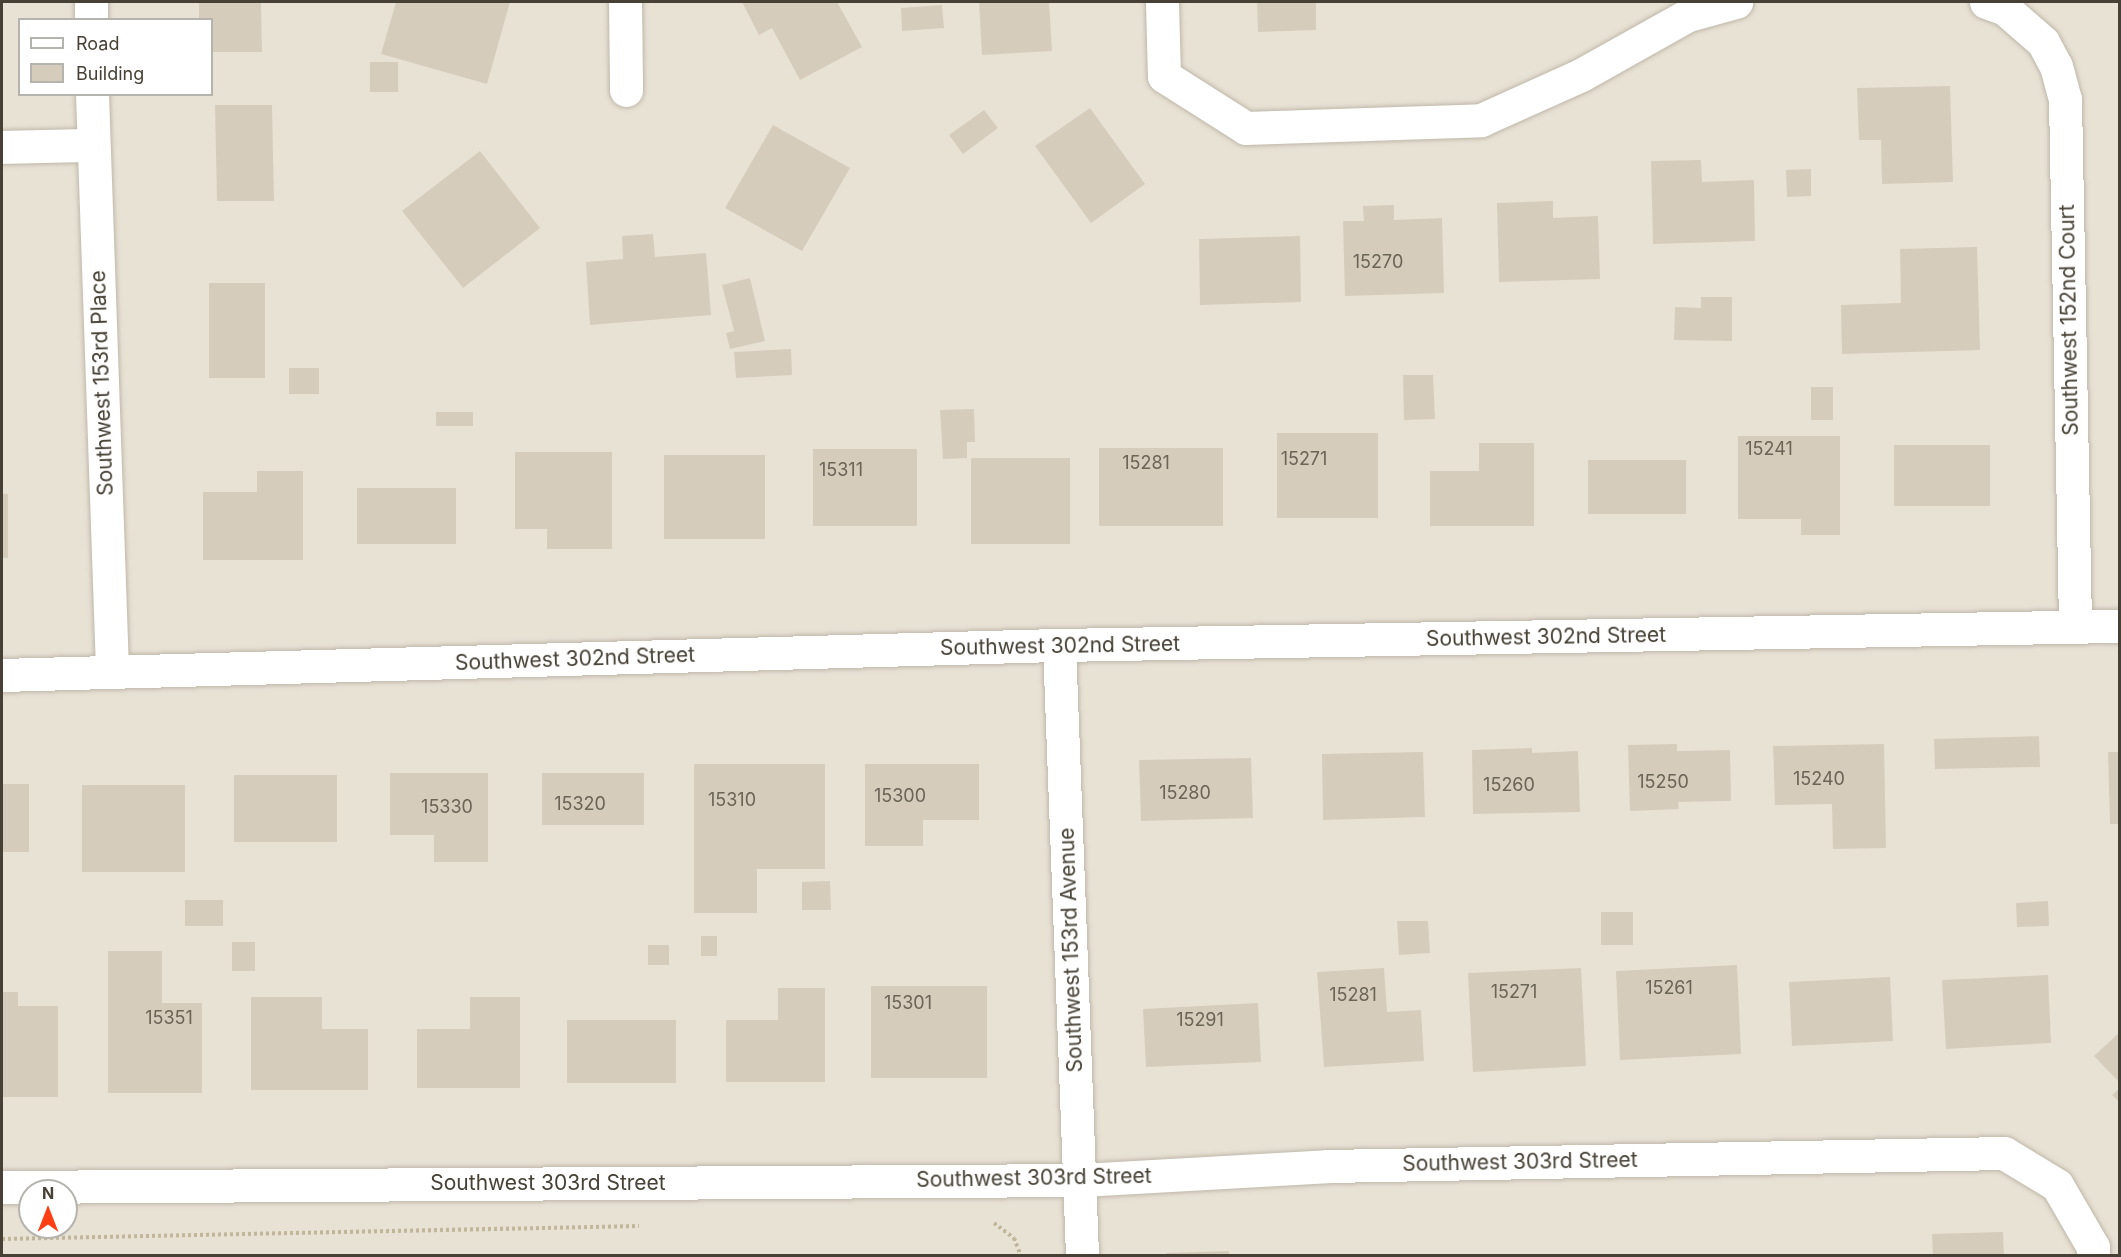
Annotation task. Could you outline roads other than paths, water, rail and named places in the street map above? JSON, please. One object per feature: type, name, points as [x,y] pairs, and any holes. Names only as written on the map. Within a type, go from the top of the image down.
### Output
[{"type":"street","points":[[91,2],[91,18]]},
{"type":"street","points":[[625,2],[626,90]]},
{"type":"street","points":[[1162,2],[1164,76],[1246,128],[1481,120],[1581,75],[1688,15],[1736,2]]},
{"type":"street","name":"Southwest 152nd Court","points":[[1986,2],[2026,25],[2043,42],[2056,66],[2065,99],[2075,627]]},
{"type":"street","name":"Southwest 153rd Place","points":[[92,96],[112,672]]},
{"type":"street","points":[[2,147],[92,145]]},
{"type":"street","name":"Southwest 302nd Street","points":[[2,675],[1059,645],[2120,626]]},
{"type":"street","name":"Southwest 153rd Avenue","points":[[1059,645],[1082,1256]]},
{"type":"street","name":"Southwest 303rd Street","points":[[2,1187],[1080,1180],[1329,1166],[2004,1153],[2057,1185],[2093,1247],[2093,1256]]}]
